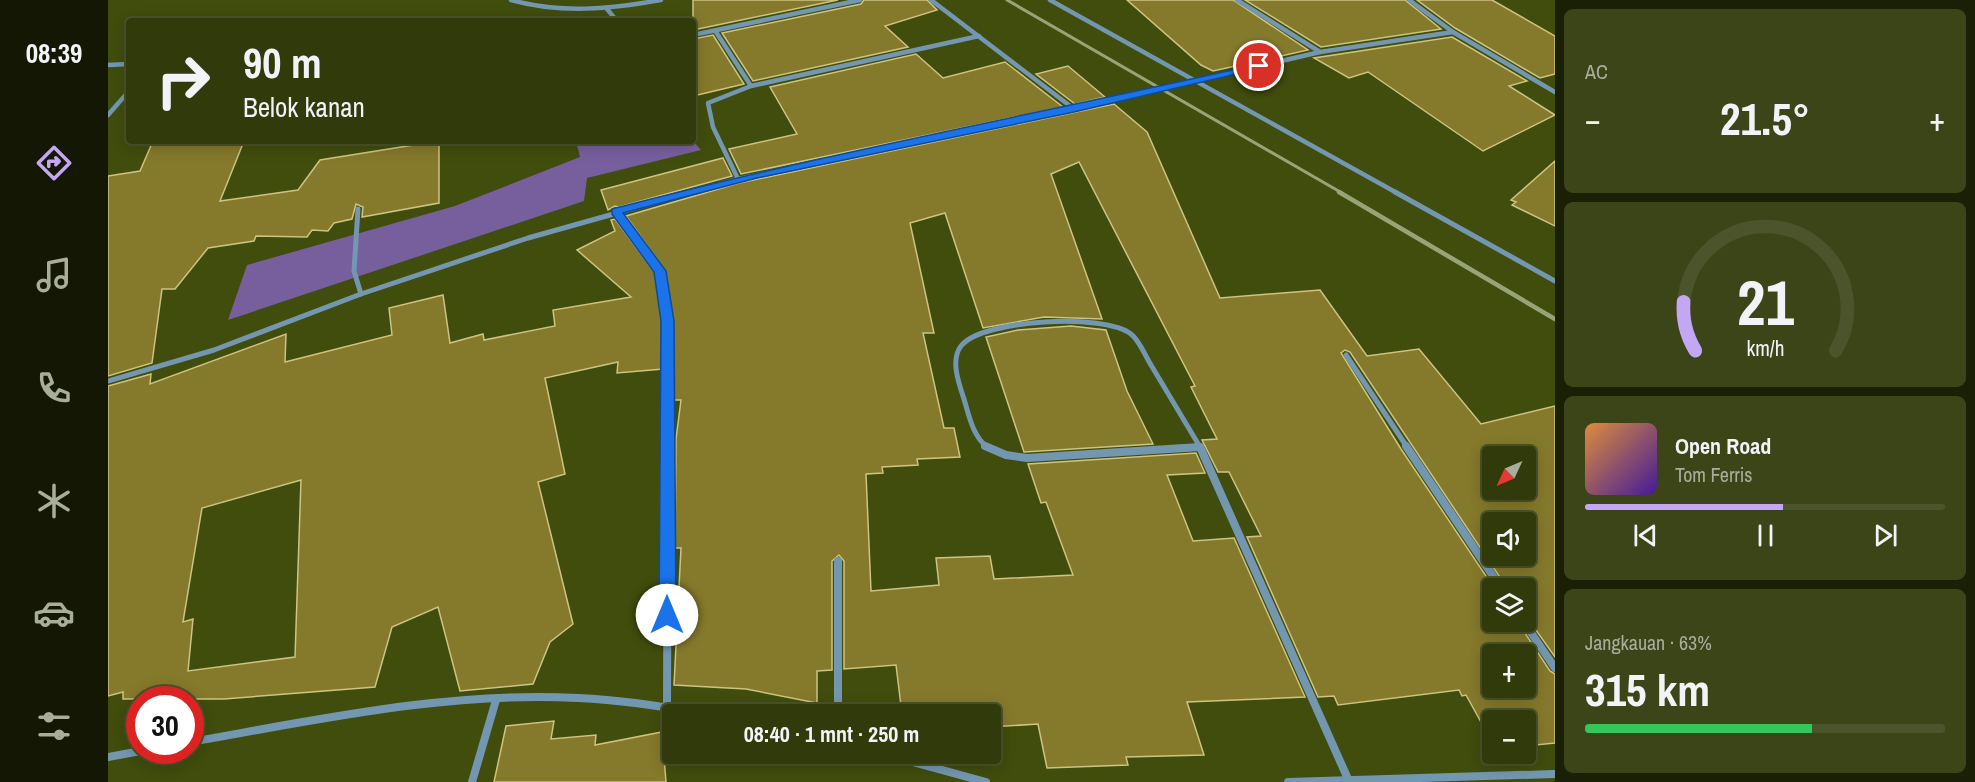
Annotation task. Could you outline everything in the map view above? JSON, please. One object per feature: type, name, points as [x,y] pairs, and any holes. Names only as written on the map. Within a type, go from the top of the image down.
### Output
[{"type":"street","points":[[511,0],[544,7],[607,9],[661,0]]},
{"type":"street","points":[[696,35],[860,0]]},
{"type":"street","points":[[931,0],[1074,109]]},
{"type":"street","points":[[1050,0],[1555,281]]},
{"type":"street","points":[[1237,0],[1320,52]]},
{"type":"street","points":[[1409,0],[1453,32],[1555,92]]},
{"type":"street","points":[[607,9],[614,18]]},
{"type":"street","points":[[716,32],[751,86]]},
{"type":"street","points":[[108,381],[214,350],[361,294],[616,211],[738,179],[1074,109],[1320,52],[1453,32]]},
{"type":"street","points":[[738,179],[713,127],[708,103],[712,99],[751,86],[979,36]]},
{"type":"street","points":[[108,65],[126,64]]},
{"type":"street","points":[[108,115],[126,94]]},
{"type":"street","points":[[358,209],[354,271],[361,294]]},
{"type":"street","points":[[616,211],[660,271],[668,321],[667,704]]},
{"type":"street","points":[[1200,447],[1055,456],[1019,456],[996,452],[985,446],[975,434],[958,381],[956,357],[966,340],[984,331],[1079,322],[1108,324],[1124,329],[1140,344],[1200,447],[1348,779]]},
{"type":"street","points":[[1346,355],[1494,578]]},
{"type":"street","points":[[838,561],[838,704]]},
{"type":"street","points":[[1530,632],[1555,668]]},
{"type":"street","points":[[204,740],[414,704],[555,695],[662,705]]},
{"type":"street","points":[[472,782],[496,700]]},
{"type":"street","points":[[108,756],[126,753]]},
{"type":"street","points":[[914,764],[986,782]]},
{"type":"street","points":[[1288,782],[1348,779],[1471,780],[1555,774]]},
{"type":"shaded area","points":[[577,144],[696,144],[701,150],[587,178],[584,201],[228,320],[247,265],[455,206],[580,157]]},
{"type":"building","points":[[693,0],[838,0],[696,29],[696,18],[693,18]]},
{"type":"building","points":[[864,0],[927,0],[937,10],[885,26],[908,47],[753,81],[722,33],[861,4]]},
{"type":"building","points":[[1127,0],[1233,0],[1308,50],[1213,71],[1201,65]]},
{"type":"building","points":[[1245,0],[1405,0],[1441,29],[1321,47]]},
{"type":"building","points":[[1417,0],[1492,0],[1555,36],[1555,74],[1540,78],[1455,28]]},
{"type":"building","points":[[713,35],[744,84],[696,95],[696,38]]},
{"type":"building","points":[[1452,37],[1527,81],[1509,86],[1555,115],[1483,151],[1368,72],[1349,78],[1314,58]]},
{"type":"building","points":[[916,54],[943,78],[1005,62],[1063,107],[741,174],[729,149],[797,134],[770,87]]},
{"type":"building","points":[[1068,66],[1105,97],[1075,104],[1036,74]]},
{"type":"building","points":[[1114,104],[1147,132],[1220,298],[1320,290],[1367,356],[1419,349],[1481,424],[1555,406],[1555,657],[1536,630],[1536,578],[1500,578],[1492,566],[1536,566],[1536,512],[1482,512],[1482,550],[1350,352],[1345,350],[1341,353],[1401,449],[1487,578],[1482,578],[1482,632],[1524,632],[1532,644],[1482,644],[1482,698],[1536,698],[1536,650],[1550,671],[1555,674],[1555,743],[1536,745],[1536,710],[1482,710],[1482,724],[1466,695],[1462,696],[1459,690],[1338,705],[1334,696],[1318,697],[1247,537],[1261,536],[1229,472],[1218,472],[1202,440],[1217,439],[1191,387],[1195,386],[1079,162],[1051,174],[1102,319],[1044,317],[983,328],[945,213],[910,223],[934,333],[923,333],[944,428],[954,428],[960,457],[917,459],[918,465],[882,467],[883,473],[866,474],[871,591],[939,585],[936,558],[990,556],[994,579],[1073,575],[1046,502],[1041,503],[1028,464],[1196,453],[1205,473],[1167,475],[1193,541],[1234,538],[1305,697],[1187,702],[1204,755],[1126,757],[1128,765],[1047,768],[1038,724],[1001,726],[1001,704],[901,704],[896,665],[844,669],[844,561],[839,555],[832,561],[832,670],[817,671],[817,703],[746,689],[674,685],[681,548],[675,548],[676,439],[681,400],[673,400],[673,320],[664,269],[626,216],[739,183]]},
{"type":"building","points":[[152,144],[243,144],[220,201],[298,190],[320,160],[420,144],[439,144],[439,203],[362,217],[363,207],[356,204],[352,219],[334,223],[328,231],[312,230],[307,237],[256,236],[254,241],[208,248],[175,289],[162,289],[152,363],[108,376],[108,176],[140,171]]},
{"type":"building","points":[[723,158],[732,176],[619,207],[615,206],[608,210],[601,190]]},
{"type":"building","points":[[1555,161],[1555,226],[1512,205],[1516,202],[1511,200]]},
{"type":"building","points":[[615,219],[655,273],[663,321],[663,369],[617,373],[618,362],[545,378],[565,474],[538,482],[573,624],[550,642],[533,684],[460,691],[438,607],[392,627],[375,687],[204,699],[204,686],[126,686],[126,699],[123,699],[123,692],[108,696],[108,386],[151,374],[150,384],[286,334],[285,362],[392,335],[389,308],[443,295],[450,343],[483,334],[484,340],[555,326],[553,310],[631,297],[577,250],[615,231],[611,220]],"holes":[[[301,480],[295,657],[188,671],[193,619],[183,622],[202,508]]]},
{"type":"building","points":[[1071,326],[1106,330],[1127,391],[1153,444],[1024,452],[986,337],[1018,330]]},
{"type":"building","points":[[554,721],[551,739],[596,735],[595,745],[662,732],[662,764],[665,764],[666,782],[494,782],[506,726]]},
{"type":"railway","points":[[1007,0],[1342,193]]},
{"type":"railway","points":[[1339,192],[1555,319]]},
{"type":"route","points":[[667,615],[668,321],[660,271],[616,211],[791,167],[926,141],[1259,66]]}]
